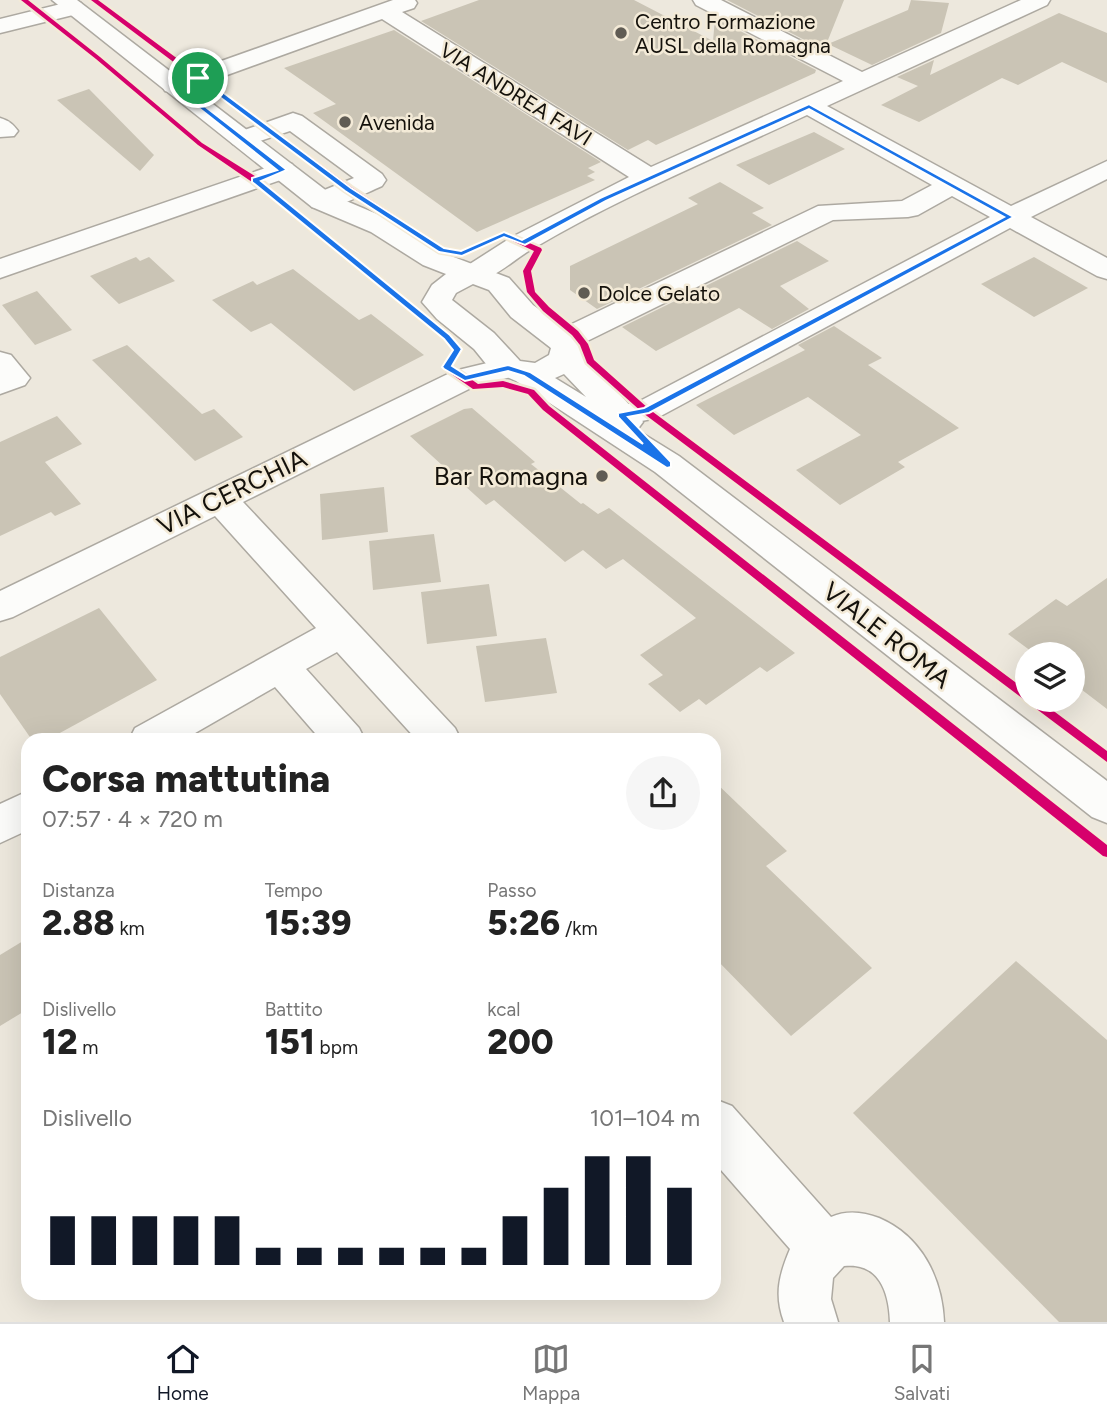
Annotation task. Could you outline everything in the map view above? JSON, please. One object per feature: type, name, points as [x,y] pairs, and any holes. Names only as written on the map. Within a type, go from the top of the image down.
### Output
[{"type":"street","points":[[174,86],[416,0]]},
{"type":"street","points":[[704,0],[860,80]]},
{"type":"street","points":[[749,23],[761,0]]},
{"type":"street","points":[[0,26],[68,4],[334,207],[439,292],[447,284],[486,279],[522,243],[649,178],[809,106],[980,17],[1039,0]]},
{"type":"street","name":"VIA ANDREA FAVI","points":[[384,11],[649,178]]},
{"type":"street","points":[[809,106],[1107,270]]},
{"type":"street","points":[[242,139],[293,121],[373,180],[334,207]]},
{"type":"street","points":[[621,415],[646,411],[1010,217],[1107,169]]},
{"type":"street","points":[[0,269],[283,170]]},
{"type":"street","name":"VIA CERCHIA","points":[[0,607],[465,378],[517,371],[544,371],[558,365],[564,348],[828,212],[908,209],[953,184]]},
{"type":"street","points":[[334,207],[381,226],[433,258],[486,279]]},
{"type":"street","name":"VIALE ROMA","points":[[486,279],[564,348],[667,464]]},
{"type":"street","name":"VIALE ROMA","points":[[439,292],[437,302],[443,309],[486,342],[517,371],[667,464],[1107,805]]},
{"type":"street","points":[[465,378],[486,342]]},
{"type":"street","points":[[0,362],[14,378],[0,384]]},
{"type":"street","points":[[219,498],[435,733]]},
{"type":"street","points":[[161,733],[342,631]]},
{"type":"street","points":[[280,666],[339,733]]},
{"type":"street","points":[[0,825],[21,813]]},
{"type":"street","points":[[721,1132],[824,1248]]},
{"type":"street","points":[[811,1322],[803,1294],[805,1276],[812,1260],[824,1248],[839,1240],[856,1239],[874,1244],[905,1268],[914,1286],[918,1304],[917,1322]]},
{"type":"building","points":[[479,0],[634,0],[713,41],[715,18],[816,70],[815,73],[656,145],[648,140],[628,150],[421,21]]},
{"type":"building","points":[[727,0],[844,0],[824,50]]},
{"type":"building","points":[[911,0],[949,3],[941,33],[872,65],[828,44],[908,10]]},
{"type":"building","points":[[1059,13],[1107,33],[1107,83],[1062,62],[1018,85],[1002,78],[919,122],[881,105],[918,86],[897,77],[934,60],[930,75]]},
{"type":"building","points":[[394,30],[601,162],[588,168],[595,172],[587,176],[595,180],[477,232],[313,113],[336,104],[284,68]]},
{"type":"building","points":[[89,89],[154,155],[140,171],[57,100]]},
{"type":"building","points":[[814,132],[845,149],[769,185],[736,165]]},
{"type":"building","points":[[720,182],[764,208],[752,213],[772,225],[597,309],[570,290],[570,266],[698,204],[688,198]]},
{"type":"building","points":[[797,241],[829,261],[780,286],[809,309],[772,329],[739,308],[656,351],[622,327]]},
{"type":"building","points":[[136,257],[140,261],[149,257],[175,281],[119,304],[90,276]]},
{"type":"building","points":[[1034,257],[1088,288],[1034,317],[981,284]]},
{"type":"building","points":[[293,269],[359,320],[371,314],[424,355],[354,391],[271,323],[251,332],[212,300],[253,281],[257,285]]},
{"type":"building","points":[[37,291],[72,330],[35,345],[2,305]]},
{"type":"building","points":[[834,326],[882,358],[868,365],[959,428],[898,462],[905,467],[840,505],[796,470],[861,435],[808,397],[734,435],[696,405],[805,350],[798,345]]},
{"type":"building","points":[[127,345],[202,414],[214,409],[243,437],[195,461],[92,360]]},
{"type":"building","points":[[472,408],[535,462],[531,464],[581,504],[598,514],[609,508],[795,653],[767,672],[760,667],[706,705],[699,699],[680,712],[648,684],[663,675],[640,655],[696,618],[623,559],[606,569],[583,550],[565,562],[494,500],[486,505],[410,436],[464,409]]},
{"type":"building","points":[[57,416],[82,444],[45,462],[81,504],[55,516],[51,512],[0,536],[0,442]]},
{"type":"building","points":[[384,487],[388,532],[322,540],[320,494]]},
{"type":"building","points":[[434,534],[441,582],[373,590],[369,541]]},
{"type":"building","points":[[1107,578],[1107,709],[1085,692],[1085,642],[1019,642],[1008,634],[1056,599],[1067,606]]},
{"type":"building","points":[[489,584],[497,636],[427,644],[421,592]]},
{"type":"building","points":[[99,608],[157,680],[60,733],[27,733],[0,694],[0,657]]},
{"type":"building","points":[[546,638],[557,693],[485,702],[476,646]]},
{"type":"building","points":[[721,788],[787,851],[766,866],[872,968],[791,1036],[721,964]]},
{"type":"building","points":[[21,942],[21,1013],[0,1026],[0,955]]},
{"type":"building","points":[[1016,961],[1107,1040],[1107,1322],[1059,1322],[853,1113]]},
{"type":"cycle path","points":[[24,0],[200,144],[255,180],[447,337],[458,349],[447,367],[476,387],[503,384],[531,392],[546,408],[1107,852]]},
{"type":"cycle path","points":[[94,0],[348,189],[442,250],[462,254],[504,234],[538,250],[527,271],[531,292],[546,309],[575,333],[584,344],[590,361],[646,411],[1015,688]]},
{"type":"cycle path","points":[[1047,712],[1107,757]]},
{"type":"place","name":"Centro Formazione AUSL della Romagna","points":[[621,33]]},
{"type":"place","name":"Avenida","points":[[345,122]]},
{"type":"place","name":"Dolce Gelato","points":[[584,293]]},
{"type":"place","name":"Bar Romagna","points":[[602,476]]},
{"type":"route","points":[[198,78],[348,190],[442,250],[462,254],[504,234],[522,243],[649,178],[809,106],[1010,217],[646,411],[621,415],[667,464],[527,374],[508,368],[465,378],[447,367],[458,349],[447,337],[255,180],[283,170],[174,86],[198,78]]}]
